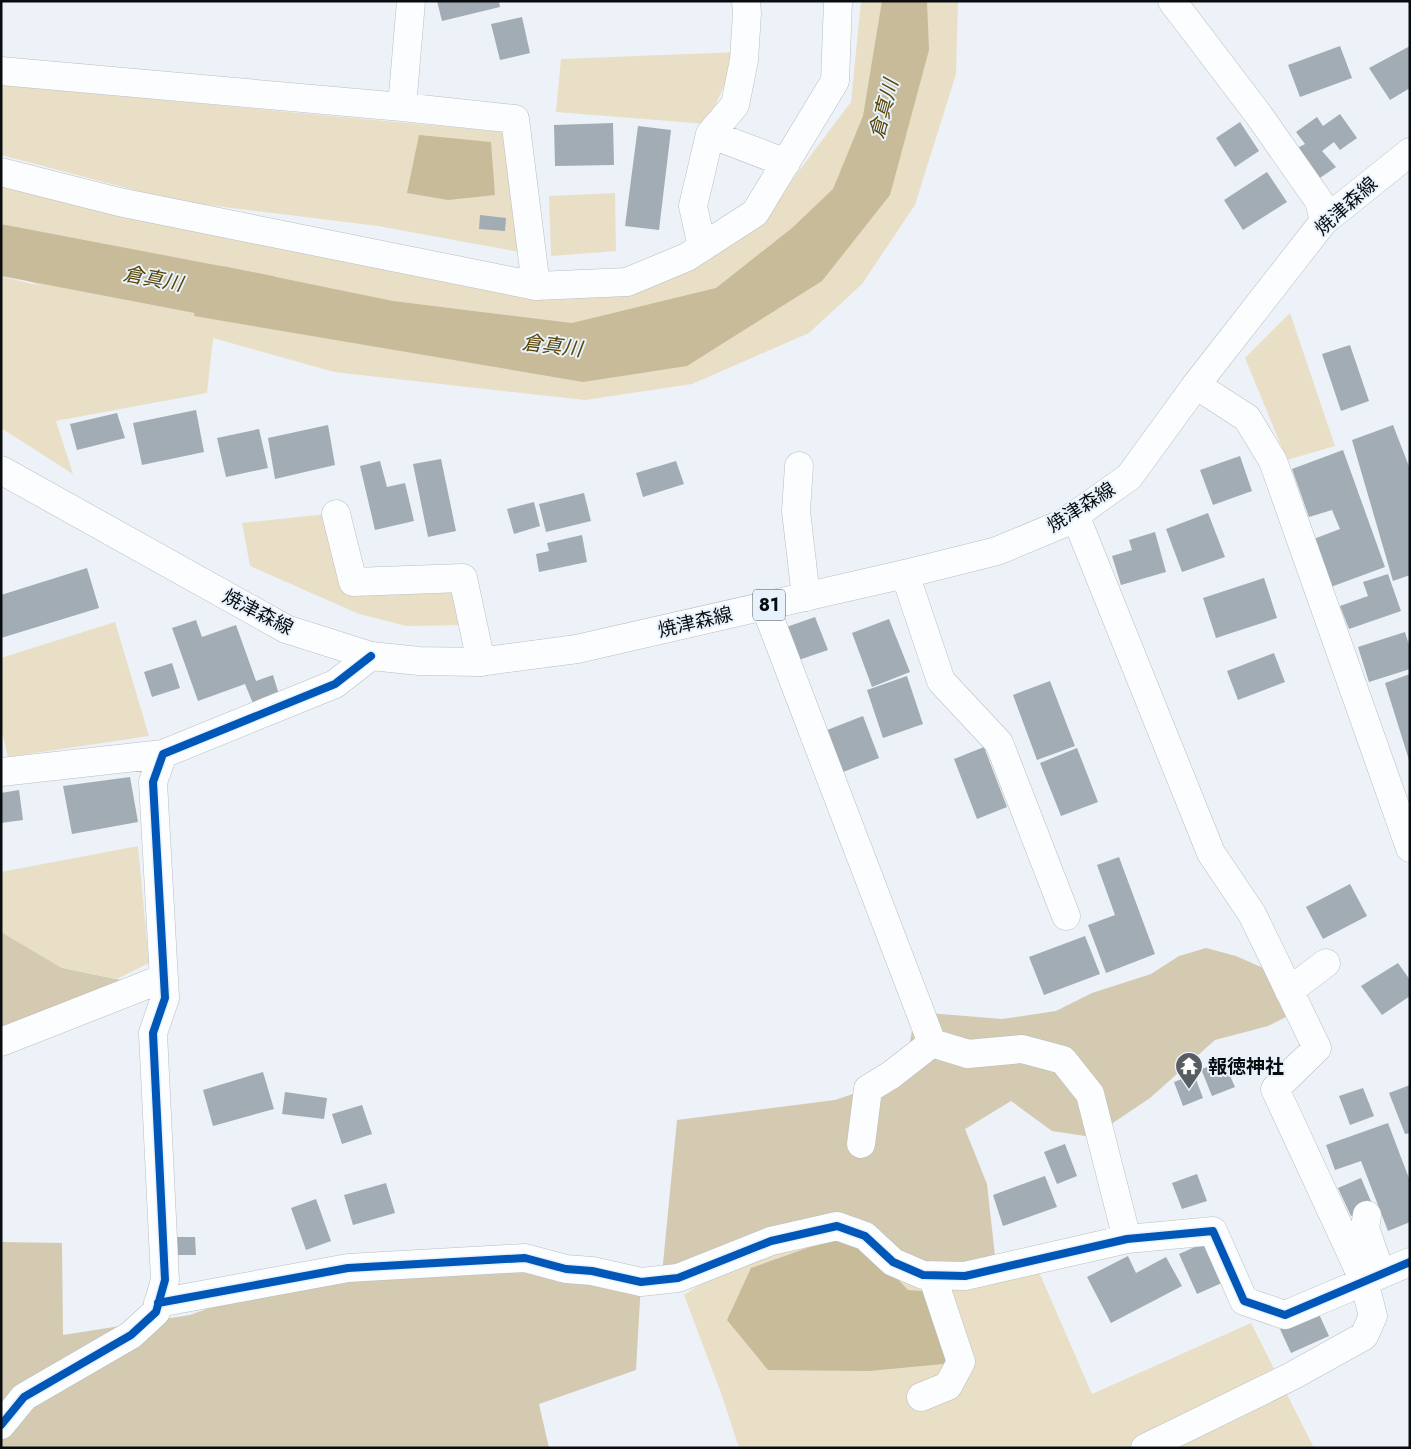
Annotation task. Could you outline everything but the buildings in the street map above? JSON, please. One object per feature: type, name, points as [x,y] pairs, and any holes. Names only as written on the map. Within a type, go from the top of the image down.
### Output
[{"type":"street","points":[[402,107],[412,1]]},
{"type":"street","points":[[702,247],[694,206],[710,134],[735,105],[744,60],[746,1]]},
{"type":"street","points":[[1,172],[119,202],[536,286],[627,282],[687,257],[755,214],[835,81],[838,1]]},
{"type":"street","points":[[1172,1],[1258,114],[1319,200],[1324,221]]},
{"type":"street","points":[[1,71],[515,119],[536,286]]},
{"type":"street","points":[[710,134],[786,164]]},
{"type":"street","name":"焼津森線","points":[[1,470],[286,629],[371,656],[419,661],[481,662],[577,649],[997,551],[1064,523],[1129,477],[1196,385],[1324,221],[1410,152]]},
{"type":"street","points":[[1196,385],[1247,418],[1273,461],[1410,848]]},
{"type":"street","points":[[800,466],[796,511],[806,597]]},
{"type":"street","points":[[336,514],[353,582],[463,578],[481,662]]},
{"type":"street","points":[[1075,515],[1211,853],[1252,914],[1317,1048],[1275,1089],[1372,1278]]},
{"type":"street","points":[[904,574],[941,681],[999,744],[1066,916]]},
{"type":"street","points":[[765,606],[932,1043]]},
{"type":"street","points":[[1,772],[163,754],[335,684],[371,656]]},
{"type":"street","points":[[1,1425],[24,1397],[131,1334],[156,1312],[165,1280],[153,1033],[165,998],[154,782],[163,754]]},
{"type":"street","points":[[1289,991],[1326,963]]},
{"type":"street","points":[[1,1042],[164,978]]},
{"type":"street","points":[[860,1144],[868,1089],[891,1075],[932,1043]]},
{"type":"street","points":[[932,1043],[968,1054],[1022,1049],[1063,1060],[1090,1094],[1127,1239]]},
{"type":"street","points":[[1145,1448],[1292,1376],[1364,1336],[1373,1316],[1372,1278],[1365,1228],[1367,1215]]},
{"type":"street","points":[[158,1304],[348,1268],[525,1258],[566,1269],[592,1271],[641,1282],[678,1278],[771,1241],[837,1226],[865,1236],[893,1262],[923,1275],[932,1276],[965,1276],[1127,1239],[1213,1231],[1244,1301],[1285,1315],[1410,1262]]},
{"type":"street","points":[[921,1397],[948,1386],[961,1362],[932,1276]]},
{"type":"shaded area","points":[[861,1],[958,1],[956,74],[915,205],[862,284],[809,333],[692,384],[585,400],[334,372],[213,338],[207,393],[56,421],[73,474],[1,428],[1,276],[40,286],[19,277],[1,273],[1,172],[613,288],[777,200],[851,102]]},
{"type":"shaded area","points":[[739,52],[707,124],[556,112],[561,59]]},
{"type":"shaded area","points":[[1,85],[515,133],[519,252],[378,226],[176,201],[1,155]]},
{"type":"shaded area","points":[[615,193],[616,251],[551,256],[549,196]]},
{"type":"shaded area","points":[[1290,313],[1335,446],[1287,460],[1245,358]]},
{"type":"shaded area","points":[[327,514],[347,582],[454,589],[467,625],[406,626],[359,614],[250,566],[242,523]]},
{"type":"shaded area","points":[[115,622],[149,736],[8,757],[1,728],[1,658]]},
{"type":"shaded area","points":[[138,846],[149,963],[117,979],[62,968],[1,932],[1,872]]},
{"type":"shaded area","points":[[1,932],[62,968],[145,985],[1,1042]]},
{"type":"shaded area","points":[[1206,948],[1236,956],[1263,968],[1281,998],[1286,1017],[1268,1026],[1215,1040],[1150,1098],[1092,1137],[1052,1131],[1011,1101],[965,1129],[987,1184],[995,1256],[976,1266],[924,1265],[848,1221],[662,1274],[677,1120],[835,1100],[868,1089],[907,1055],[916,1012],[1002,1019],[1056,1011],[1092,993],[1151,974],[1179,956]]},
{"type":"shaded area","points":[[837,1226],[1039,1272],[1092,1394],[1251,1323],[1314,1448],[739,1448],[721,1393],[684,1295],[754,1248]]},
{"type":"shaded area","points":[[1,1242],[62,1243],[63,1335],[190,1315],[266,1287],[525,1258],[641,1282],[636,1370],[539,1404],[549,1448],[1,1448]]},
{"type":"water","points":[[882,1],[927,1],[929,50],[890,195],[822,281],[687,366],[583,382],[194,316],[203,264],[227,267],[393,301],[572,323],[716,288],[792,228],[833,189],[863,116]]},
{"type":"water","points":[[419,135],[491,142],[495,195],[448,200],[407,193]]},
{"type":"water","points":[[1,235],[138,263],[184,266],[179,296],[108,276],[82,277],[1,257]]},
{"type":"water","points":[[836,1238],[861,1241],[908,1290],[936,1292],[953,1363],[869,1371],[768,1370],[727,1320],[751,1268]]},
{"type":"waterway","name":"倉真川","points":[[1,250],[268,301]]},
{"type":"cycle path","points":[[1,1425],[24,1397],[131,1335],[156,1312],[165,1280],[153,1033],[165,998],[153,782],[163,754],[335,684],[371,656]]},
{"type":"cycle path","points":[[158,1303],[348,1268],[525,1258],[566,1269],[592,1271],[641,1282],[678,1278],[771,1241],[837,1226],[865,1236],[893,1262],[923,1275],[965,1276],[1127,1239],[1213,1231],[1244,1301],[1285,1315],[1410,1262]]},
{"type":"place","name":"報徳神社","points":[[1189,1090]]}]
